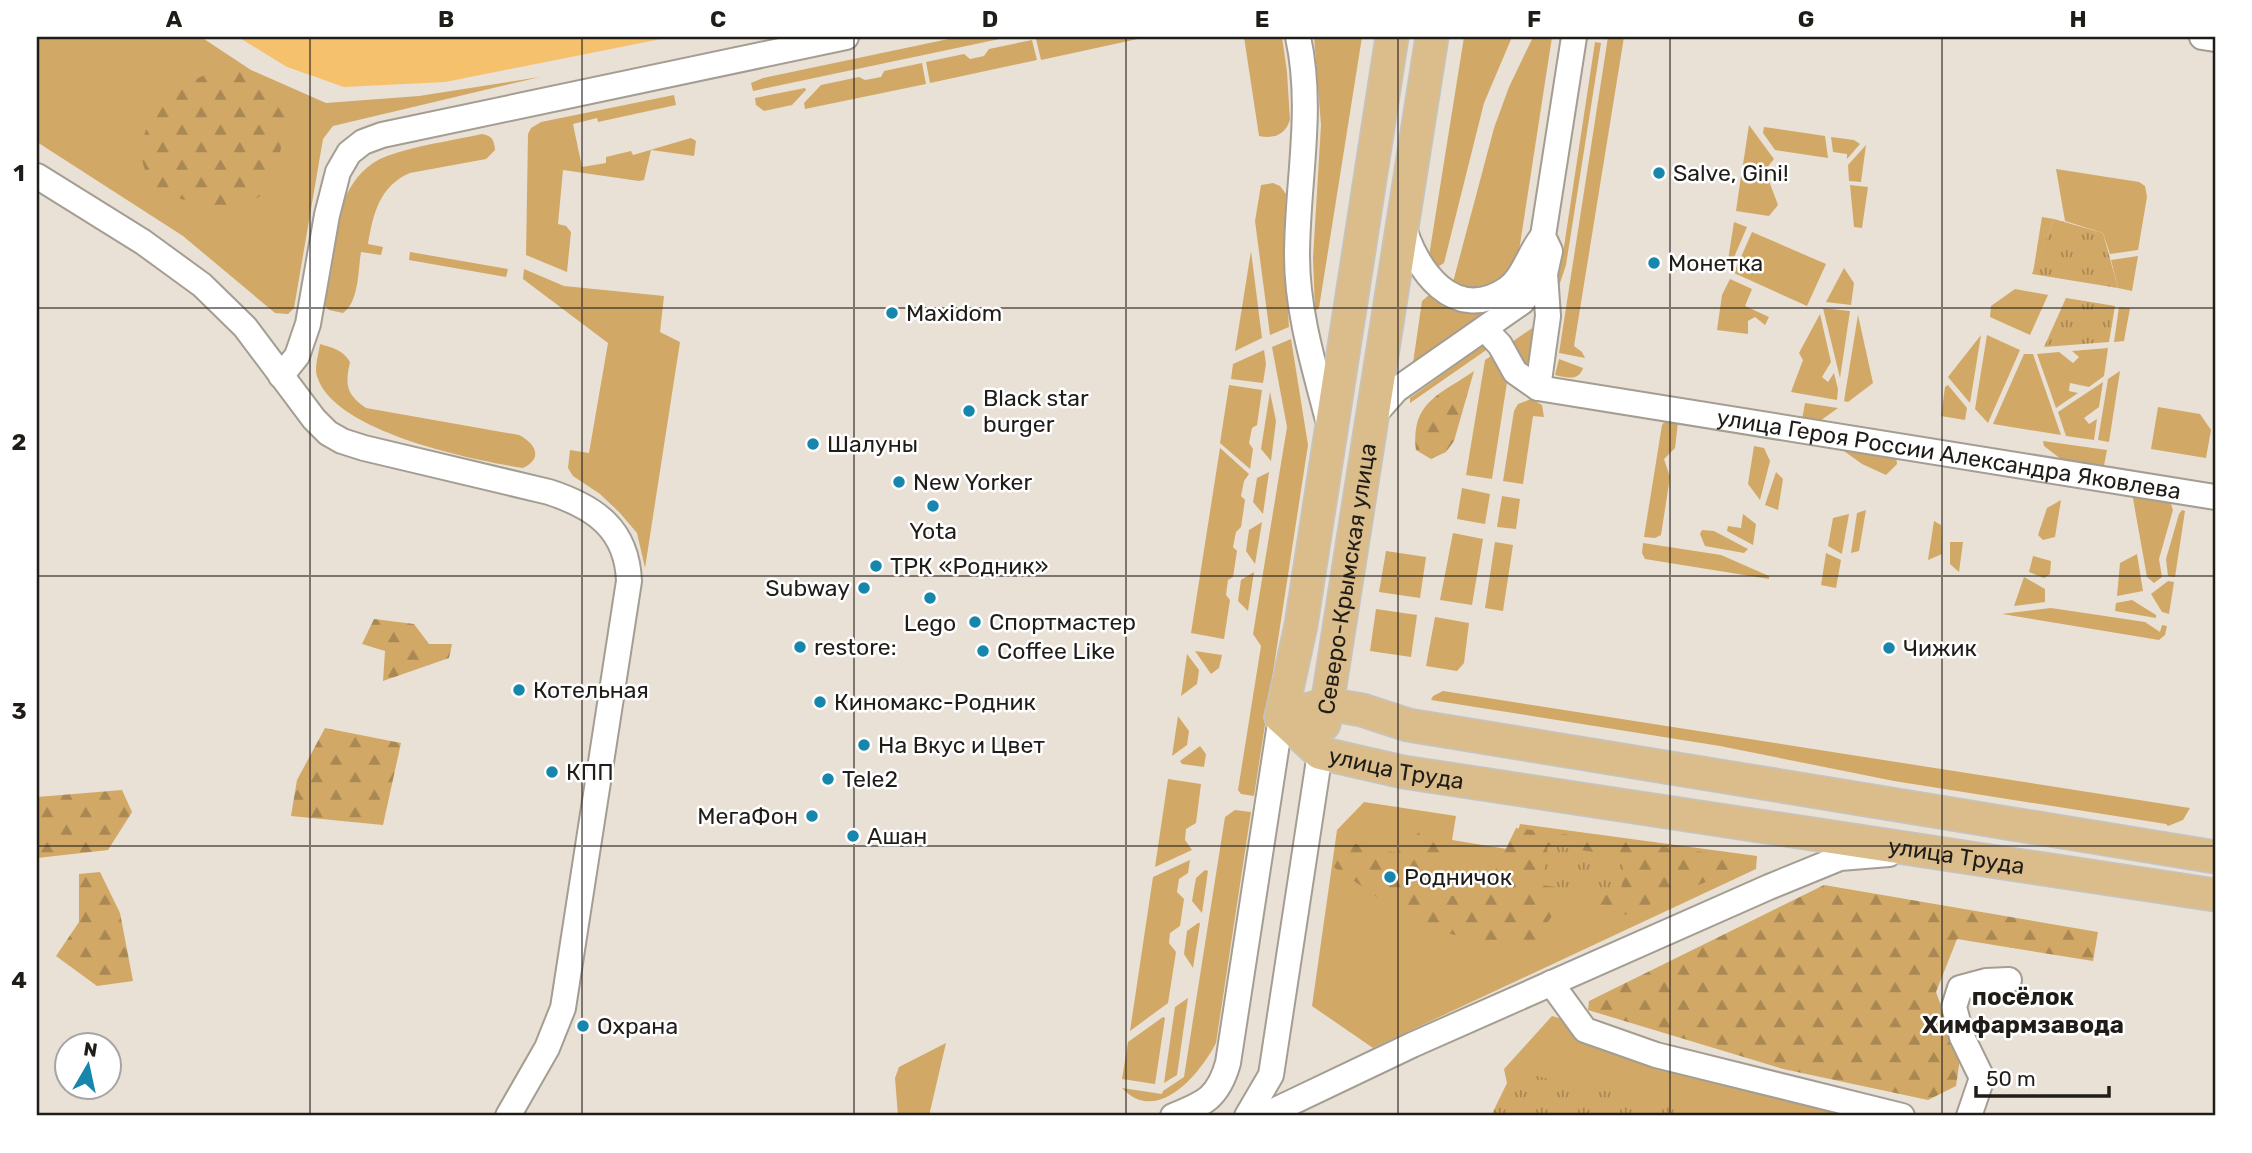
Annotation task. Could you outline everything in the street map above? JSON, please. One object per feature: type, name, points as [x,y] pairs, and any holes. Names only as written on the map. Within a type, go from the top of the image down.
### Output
[{"type":"main road","name":"Северо-Крымская улица","points":[[1281,717],[1301,625],[1392,37]]},
{"type":"main road","name":"Северо-Крымская улица","points":[[1320,753],[1432,37]]},
{"type":"main road","name":"улица Труда","points":[[1281,717],[1327,704],[1362,709],[1408,724],[2215,857]]},
{"type":"main road","name":"улица Труда","points":[[1281,717],[1320,753],[1403,772],[2215,895]]},
{"type":"street","points":[[281,376],[296,356],[308,324],[327,215],[338,172],[349,153],[363,142],[382,135],[846,37]]},
{"type":"street","points":[[1298,37],[1304,76],[1305,108],[1297,257],[1304,326],[1330,431]]},
{"type":"street","points":[[1485,329],[1500,345],[1515,372],[1538,388],[1548,316],[1545,274],[1549,251],[1543,236],[1574,37]]},
{"type":"street","points":[[2202,37],[2215,39]]},
{"type":"street","points":[[37,176],[143,242],[202,285],[245,327],[314,419],[328,433],[342,441],[572,499],[590,509],[607,524],[621,543],[628,561],[629,580],[563,1009],[547,1048],[508,1116]]},
{"type":"street","points":[[1403,222],[1409,247],[1435,285],[1459,297],[1477,300],[1508,288],[1522,274],[1533,248],[1543,236]]},
{"type":"street","points":[[1374,415],[1396,390],[1522,302],[1545,274]]},
{"type":"street","name":"улица Героя России Александра Яковлева","points":[[1538,388],[2204,495]]},
{"type":"street","name":"Северо-Крымская улица","points":[[1172,1116],[1198,1106],[1218,1091],[1228,1063],[1281,717]]},
{"type":"street","name":"Северо-Крымская улица","points":[[1247,1116],[1271,1075],[1320,753]]},
{"type":"street","points":[[1263,1116],[1412,1045],[1840,858],[1927,851]]},
{"type":"street","points":[[1969,1116],[1982,1078],[1962,1037],[1954,1007],[1960,988],[1986,981],[2009,979]]},
{"type":"street","points":[[1551,983],[1585,1030],[1656,1055],[1902,1116]]},
{"type":"green space","points":[[37,37],[201,37],[251,70],[326,103],[419,96],[540,77],[333,126],[323,139],[294,308],[288,314],[275,313],[183,236],[37,142]]},
{"type":"green space","points":[[958,37],[1009,37],[753,91],[751,83],[763,78]]},
{"type":"green space","points":[[1147,37],[1041,60],[1036,39]]},
{"type":"green space","points":[[1244,37],[1282,37],[1290,120],[1282,132],[1274,136],[1259,136]]},
{"type":"green space","points":[[1314,37],[1362,37],[1319,308],[1315,311],[1313,258],[1321,125]]},
{"type":"green space","points":[[1464,37],[1512,37],[1484,103],[1444,263],[1436,268],[1429,256]]},
{"type":"green space","points":[[1533,37],[1552,37],[1519,251],[1509,271],[1502,278],[1485,287],[1465,286],[1453,282],[1494,128],[1509,87]]},
{"type":"green space","points":[[1608,37],[1624,37],[1574,346],[1585,358],[1559,353]]},
{"type":"green space","points":[[1032,40],[1037,60],[930,83],[926,62],[964,54],[970,59],[984,56],[989,49]]},
{"type":"green space","points":[[1595,42],[1601,43],[1566,265],[1553,297],[1553,287],[1562,260]]},
{"type":"green space","points":[[922,63],[926,84],[805,109],[804,103],[821,85],[859,77],[865,80],[881,77],[884,71]]},
{"type":"green space","points":[[225,65],[266,83],[289,112],[272,188],[234,214],[150,190],[139,148],[159,97]]},
{"type":"green space","points":[[805,88],[792,105],[764,111],[756,105],[755,98]]},
{"type":"green space","points":[[674,95],[676,105],[598,122],[597,118],[573,124],[582,167],[606,163],[606,157],[631,151],[633,155],[691,138],[696,141],[694,156],[651,150],[644,180],[639,181],[563,170],[558,224],[566,226],[571,232],[567,272],[526,255],[528,134],[531,128],[541,122]]},
{"type":"green space","points":[[1749,125],[1774,159],[1762,174],[1742,171]]},
{"type":"green space","points":[[1764,127],[1825,136],[1828,158],[1775,150],[1763,133]]},
{"type":"green space","points":[[482,134],[492,139],[495,146],[495,150],[486,159],[410,173],[384,194],[375,212],[368,244],[383,247],[381,255],[361,252],[352,301],[343,313],[329,310],[324,305],[333,241],[345,199],[355,181],[369,166],[387,156]]},
{"type":"green space","points":[[1831,137],[1854,140],[1860,144],[1847,159],[1847,154],[1833,152]]},
{"type":"green space","points":[[1866,145],[1861,182],[1849,181],[1848,165]]},
{"type":"green space","points":[[2056,169],[2139,182],[2145,186],[2147,197],[2138,250],[2110,254],[2103,233],[2065,221]]},
{"type":"green space","points":[[1741,176],[1769,181],[1778,205],[1769,216],[1736,211]]},
{"type":"green space","points":[[1273,183],[1280,186],[1286,194],[1284,246],[1289,327],[1270,335],[1255,221],[1261,185]]},
{"type":"green space","points":[[1850,185],[1868,187],[1862,228],[1854,227]]},
{"type":"green space","points":[[2042,217],[2054,219],[2033,273]]},
{"type":"green space","points":[[2054,219],[2103,233],[2118,288],[2032,274]]},
{"type":"green space","points":[[1734,222],[1747,227],[1732,262],[1728,260]]},
{"type":"green space","points":[[1752,232],[1826,264],[1807,306],[1734,273]]},
{"type":"green space","points":[[1251,251],[1262,338],[1235,351]]},
{"type":"green space","points":[[410,252],[508,269],[506,277],[409,260]]},
{"type":"green space","points":[[2138,256],[2132,291],[2118,288],[2111,260]]},
{"type":"green space","points":[[1844,268],[1854,283],[1851,305],[1826,302]]},
{"type":"green space","points":[[524,269],[564,286],[664,296],[660,332],[680,342],[645,568],[637,533],[600,494],[573,476],[568,468],[570,450],[589,453],[608,343],[523,279]]},
{"type":"green space","points":[[1730,279],[1752,289],[1745,306],[1769,317],[1765,325],[1755,317],[1748,321],[1748,334],[1717,330],[1722,295]]},
{"type":"green space","points":[[2015,289],[2048,295],[2030,335],[1990,317],[1991,306]]},
{"type":"green space","points":[[1429,295],[1444,305],[1459,310],[1493,311],[1413,363],[1422,301]]},
{"type":"green space","points":[[2066,298],[2115,306],[2109,342],[2044,347]]},
{"type":"green space","points":[[2119,307],[2130,308],[2124,341],[2114,342]]},
{"type":"green space","points":[[1823,308],[1850,311],[1840,378]]},
{"type":"green space","points":[[1820,314],[1831,362],[1822,377],[1828,382],[1834,373],[1838,389],[1837,400],[1791,392],[1803,360],[1799,353]]},
{"type":"green space","points":[[1858,315],[1873,383],[1848,402],[1844,401]]},
{"type":"green space","points":[[1541,322],[1530,364],[1523,362],[1509,344]]},
{"type":"green space","points":[[1981,335],[1970,403],[1948,377]]},
{"type":"green space","points":[[1987,335],[2020,350],[1988,423],[1975,409]]},
{"type":"green space","points":[[1291,339],[1308,445],[1254,796],[1241,794],[1238,790],[1261,646],[1253,634],[1287,427],[1272,347]]},
{"type":"green space","points":[[320,344],[337,350],[350,362],[349,388],[354,398],[366,408],[519,435],[533,446],[533,460],[523,468],[500,464],[440,450],[376,428],[349,413],[328,396],[316,373]]},
{"type":"green space","points":[[1485,344],[1492,346],[1410,403],[1410,398]]},
{"type":"green space","points":[[2108,348],[2104,376],[2089,387],[2070,383],[2069,391],[2078,393],[2056,408],[2037,354],[2059,352],[2073,363],[2079,357],[2072,351]]},
{"type":"green space","points":[[1264,350],[1266,364],[1263,383],[1231,379],[1233,364]]},
{"type":"green space","points":[[1497,352],[1508,376],[1492,479],[1466,475],[1485,360]]},
{"type":"green space","points":[[2024,354],[2033,354],[2061,435],[1993,424]]},
{"type":"green space","points":[[1559,359],[1583,368],[1579,375],[1572,377],[1555,375]]},
{"type":"green space","points":[[1474,371],[1454,441],[1446,452],[1431,459],[1416,450],[1418,420],[1423,410],[1439,394]]},
{"type":"green space","points":[[2120,371],[2109,442],[2098,440],[2108,379]]},
{"type":"green space","points":[[2103,382],[2099,407],[2084,418],[2089,424],[2097,419],[2094,440],[2066,436],[2058,412]]},
{"type":"green space","points":[[1229,385],[1262,390],[1257,425],[1252,428],[1249,443],[1253,449],[1250,469],[1220,443]]},
{"type":"green space","points":[[1948,385],[1967,408],[1965,420],[1941,416],[1945,387]]},
{"type":"green space","points":[[1270,392],[1276,421],[1271,461],[1261,449]]},
{"type":"green space","points":[[1531,399],[1542,405],[1544,417],[1533,416],[1523,484],[1503,481],[1514,411],[1518,404]]},
{"type":"green space","points":[[1805,403],[1838,408],[1813,426],[1801,425]]},
{"type":"green space","points":[[2158,407],[2200,414],[2211,430],[2206,458],[2151,449]]},
{"type":"green space","points":[[1666,420],[1678,422],[1675,448],[1664,459],[1670,477],[1661,535],[1655,538],[1644,537],[1662,425]]},
{"type":"green space","points":[[2043,441],[2107,450],[2103,471],[2070,466],[2044,446]]},
{"type":"green space","points":[[1754,446],[1764,448],[1770,461],[1760,500],[1748,484]]},
{"type":"green space","points":[[1837,446],[1896,456],[1897,464],[1886,475],[1862,464]]},
{"type":"green space","points":[[1220,448],[1249,474],[1244,481],[1241,496],[1245,500],[1241,527],[1236,532],[1233,547],[1237,551],[1233,577],[1228,580],[1226,595],[1230,600],[1224,639],[1191,633]]},
{"type":"green space","points":[[1269,472],[1263,514],[1253,502],[1257,478]]},
{"type":"green space","points":[[1776,472],[1783,479],[1778,510],[1765,505]]},
{"type":"green space","points":[[1462,488],[1490,494],[1485,524],[1457,519]]},
{"type":"green space","points":[[2132,493],[2169,498],[2173,510],[2159,559],[2162,577],[2154,583],[2147,577]]},
{"type":"green space","points":[[1502,496],[1520,499],[1516,529],[1497,527]]},
{"type":"green space","points":[[2061,500],[2055,537],[2043,540],[2038,535],[2047,508]]},
{"type":"green space","points":[[1866,510],[1859,551],[1851,553],[1857,513]]},
{"type":"green space","points":[[2182,510],[2185,511],[2175,577],[2168,576],[2166,559]]},
{"type":"green space","points":[[1743,514],[1756,524],[1753,545],[1727,531],[1728,526],[1741,528]]},
{"type":"green space","points":[[1849,514],[1842,554],[1828,546],[1833,518]]},
{"type":"green space","points":[[1934,521],[1941,525],[1942,554],[1928,560]]},
{"type":"green space","points":[[1262,522],[1255,564],[1246,551],[1249,530]]},
{"type":"green space","points":[[1702,530],[1714,531],[1748,549],[1744,553],[1705,546],[1700,534]]},
{"type":"green space","points":[[1453,533],[1483,539],[1472,605],[1440,600]]},
{"type":"green space","points":[[1495,542],[1513,545],[1503,611],[1485,608]]},
{"type":"green space","points":[[1950,542],[1963,542],[1959,572],[1950,564]]},
{"type":"green space","points":[[1643,543],[1721,555],[1769,576],[1769,579],[1645,559],[1642,553]]},
{"type":"green space","points":[[1386,551],[1426,557],[1420,598],[1379,592]]},
{"type":"green space","points":[[1826,553],[1841,560],[1836,588],[1821,585]]},
{"type":"green space","points":[[2137,554],[2143,591],[2117,596],[2120,563]]},
{"type":"green space","points":[[2033,556],[2051,561],[2050,574],[2044,578],[2029,572]]},
{"type":"green space","points":[[1254,572],[1248,611],[1238,601],[1241,580]]},
{"type":"green space","points":[[2024,577],[2045,589],[2045,602],[2014,606]]},
{"type":"green space","points":[[2168,581],[2174,582],[2169,614],[2162,612],[2151,594]]},
{"type":"green space","points":[[2132,600],[2156,615],[2156,618],[2115,611],[2116,603]]},
{"type":"green space","points":[[2051,608],[2145,622],[2160,632],[2162,625],[2167,626],[2165,635],[2159,640],[2002,614]]},
{"type":"green space","points":[[1376,609],[1417,615],[1411,657],[1370,651]]},
{"type":"green space","points":[[1435,617],[1469,623],[1464,663],[1457,671],[1426,666]]},
{"type":"green space","points":[[374,619],[414,624],[429,644],[452,644],[449,658],[383,681],[385,651],[362,644]]},
{"type":"green space","points":[[1195,651],[1222,655],[1219,668],[1211,674]]},
{"type":"green space","points":[[1187,654],[1199,670],[1197,684],[1181,696]]},
{"type":"green space","points":[[1443,691],[2190,808],[2183,820],[2168,826],[1894,781],[1720,746],[1431,700]]},
{"type":"green space","points":[[1178,716],[1189,731],[1187,745],[1172,756]]},
{"type":"green space","points":[[325,728],[401,743],[383,825],[291,816],[297,780]]},
{"type":"green space","points":[[1200,746],[1206,754],[1204,767],[1182,764],[1180,761]]},
{"type":"green space","points":[[1168,779],[1201,784],[1196,823],[1186,829],[1185,840],[1192,850],[1155,867]]},
{"type":"green space","points":[[122,790],[132,812],[108,850],[37,858],[37,797]]},
{"type":"green space","points":[[1364,802],[1456,816],[1452,840],[1513,850],[1520,824],[1757,856],[1756,869],[1373,1048],[1312,1006],[1337,830]]},
{"type":"green space","points":[[1235,810],[1251,812],[1216,1043],[1199,1068],[1176,1091],[1163,1099],[1149,1101],[1135,1098],[1122,1088],[1162,1094],[1184,1077],[1225,817]]},
{"type":"green space","points":[[1430,822],[1441,836],[1442,899],[1488,885],[1516,828],[1742,857],[1738,869],[1609,921],[1571,888],[1529,950],[1436,931],[1390,906],[1334,867],[1347,842],[1397,853]]},
{"type":"green space","points":[[1548,845],[1626,857],[1620,897],[1542,885]]},
{"type":"green space","points":[[1190,860],[1188,873],[1179,879],[1177,892],[1184,899],[1180,926],[1170,933],[1169,943],[1176,952],[1168,1003],[1130,1031],[1153,877]]},
{"type":"green space","points":[[1205,870],[1208,871],[1202,913],[1192,901],[1196,878]]},
{"type":"green space","points":[[100,872],[120,913],[133,981],[97,986],[56,956],[79,922],[79,874]]},
{"type":"green space","points":[[1824,885],[2098,932],[2093,961],[1957,939],[1936,992],[1960,1058],[1956,1086],[1928,1100],[1783,1069],[1588,1010],[1589,1001]]},
{"type":"green space","points":[[1198,923],[1193,968],[1184,954],[1187,931]]},
{"type":"green space","points":[[1188,998],[1177,1075],[1164,1083],[1175,1007]]},
{"type":"green space","points":[[1552,1016],[1894,1116],[1665,1116],[1504,1069]]},
{"type":"green space","points":[[1165,1018],[1155,1084],[1122,1079],[1128,1042]]},
{"type":"green space","points":[[946,1043],[929,1116],[898,1116],[895,1078],[899,1067]]},
{"type":"green space","points":[[1504,1069],[1719,1116],[1491,1116],[1507,1083]]},
{"type":"shaded area","points":[[238,37],[671,37],[445,82],[344,87],[287,67]]},
{"type":"place","name":"Salve, Gini!","points":[[1659,173]]},
{"type":"place","name":"Монетка","points":[[1654,263]]},
{"type":"place","name":"Maxidom","points":[[892,313]]},
{"type":"place","name":"Black star burger","points":[[969,411]]},
{"type":"place","name":"Шалуны","points":[[813,444]]},
{"type":"place","name":"New Yorker","points":[[899,482]]},
{"type":"place","name":"Yota","points":[[933,506]]},
{"type":"place","name":"ТРК «Родник»","points":[[876,566]]},
{"type":"place","name":"Subway","points":[[864,588]]},
{"type":"place","name":"Lego","points":[[930,598]]},
{"type":"place","name":"Спортмастер","points":[[975,622]]},
{"type":"place","name":"restore:","points":[[800,647]]},
{"type":"place","name":"Чижик","points":[[1889,648]]},
{"type":"place","name":"Coffee Like","points":[[983,651]]},
{"type":"place","name":"Котельная","points":[[519,690]]},
{"type":"place","name":"Киномакс-Родник","points":[[820,702]]},
{"type":"place","name":"На Вкус и Цвет","points":[[864,745]]},
{"type":"place","name":"КПП","points":[[552,772]]},
{"type":"place","name":"Tele2","points":[[828,779]]},
{"type":"place","name":"МегаФон","points":[[812,816]]},
{"type":"place","name":"Ашан","points":[[853,836]]},
{"type":"place","name":"Родничок","points":[[1390,877]]},
{"type":"place","name":"Охрана","points":[[583,1026]]},
{"type":"district","name":"посёлок Химфармзавода","points":[[2023,1011]]}]
